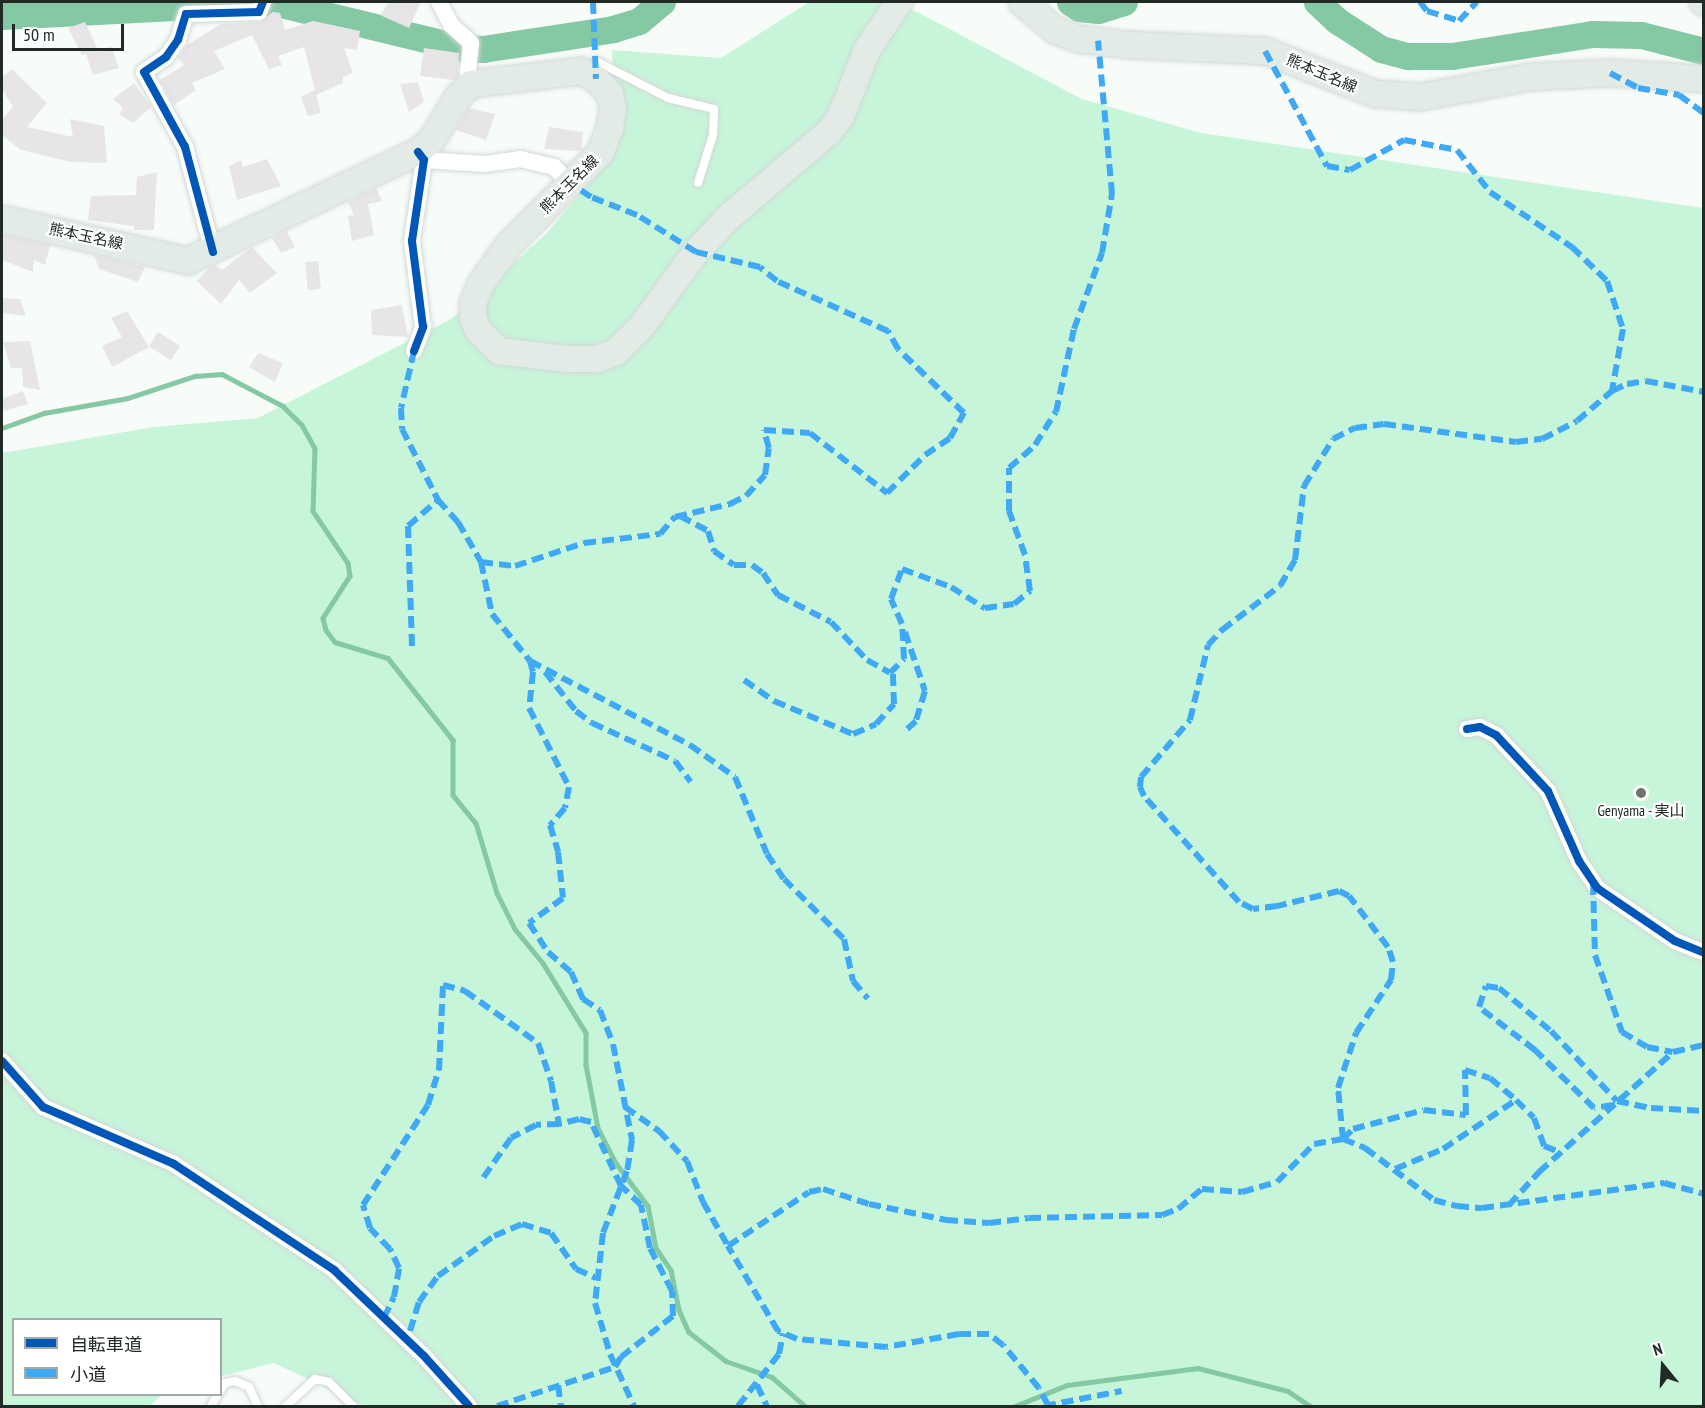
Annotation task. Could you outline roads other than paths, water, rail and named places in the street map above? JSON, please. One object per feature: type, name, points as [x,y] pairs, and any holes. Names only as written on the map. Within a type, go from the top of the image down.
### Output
[{"type":"main road","name":"熊本玉名線","points":[[2,219],[188,261],[213,252],[421,156],[458,97],[471,84],[557,72],[582,71],[596,79],[609,94],[613,109],[610,128],[601,152],[508,246],[473,303],[478,330],[499,351],[567,359],[597,358],[616,352],[642,326],[696,252],[730,216],[829,132],[841,116],[867,50],[899,2]]},
{"type":"main road","name":"熊本玉名線","points":[[1022,2],[1055,30],[1078,39],[1128,45],[1265,51],[1376,94],[1421,97],[1530,77],[1599,74],[1704,79]]},
{"type":"street","points":[[439,2],[451,25],[471,49],[468,72],[471,84]]},
{"type":"street","points":[[213,252],[185,147],[144,72],[166,57],[178,40],[186,14],[259,12],[262,4]]},
{"type":"street","points":[[414,351],[423,327],[412,242],[421,156],[485,164],[520,159],[554,167],[568,183]]},
{"type":"street","points":[[1467,729],[1480,727],[1496,735],[1548,791],[1579,861],[1597,888],[1675,941],[1704,953]]},
{"type":"street","points":[[2,1061],[43,1107],[174,1164],[334,1270],[424,1356],[470,1407]]},
{"type":"lane","points":[[596,61],[668,98],[714,109],[713,135],[699,183]]},
{"type":"lane","points":[[286,1407],[315,1379],[329,1382],[353,1407]]},
{"type":"lane","points":[[222,1388],[225,1383],[235,1381],[249,1387],[258,1407]]},
{"type":"waterway","points":[[2,16],[272,2],[462,48],[483,49],[613,29],[639,21],[662,2]]},
{"type":"waterway","points":[[1070,2],[1079,8],[1098,10],[1124,2]]},
{"type":"waterway","points":[[1317,2],[1336,20],[1381,49],[1408,56],[1452,56],[1592,34],[1641,35],[1704,51]]},
{"type":"waterway","points":[[2,428],[44,413],[128,398],[195,376],[222,374],[283,406],[302,425],[315,448],[313,511],[348,563],[350,576],[323,618],[326,630],[335,642],[388,658],[453,740],[453,795],[476,823],[497,893],[515,929],[543,963],[586,1033],[586,1065],[598,1128],[616,1163],[648,1206],[656,1248],[671,1270],[679,1310],[689,1332],[726,1361],[772,1377],[805,1406]]},
{"type":"waterway","points":[[1015,1406],[1067,1385],[1198,1368],[1288,1391],[1310,1406]]},
{"type":"place","name":"Genyama - 実山","points":[[1641,793]]}]
